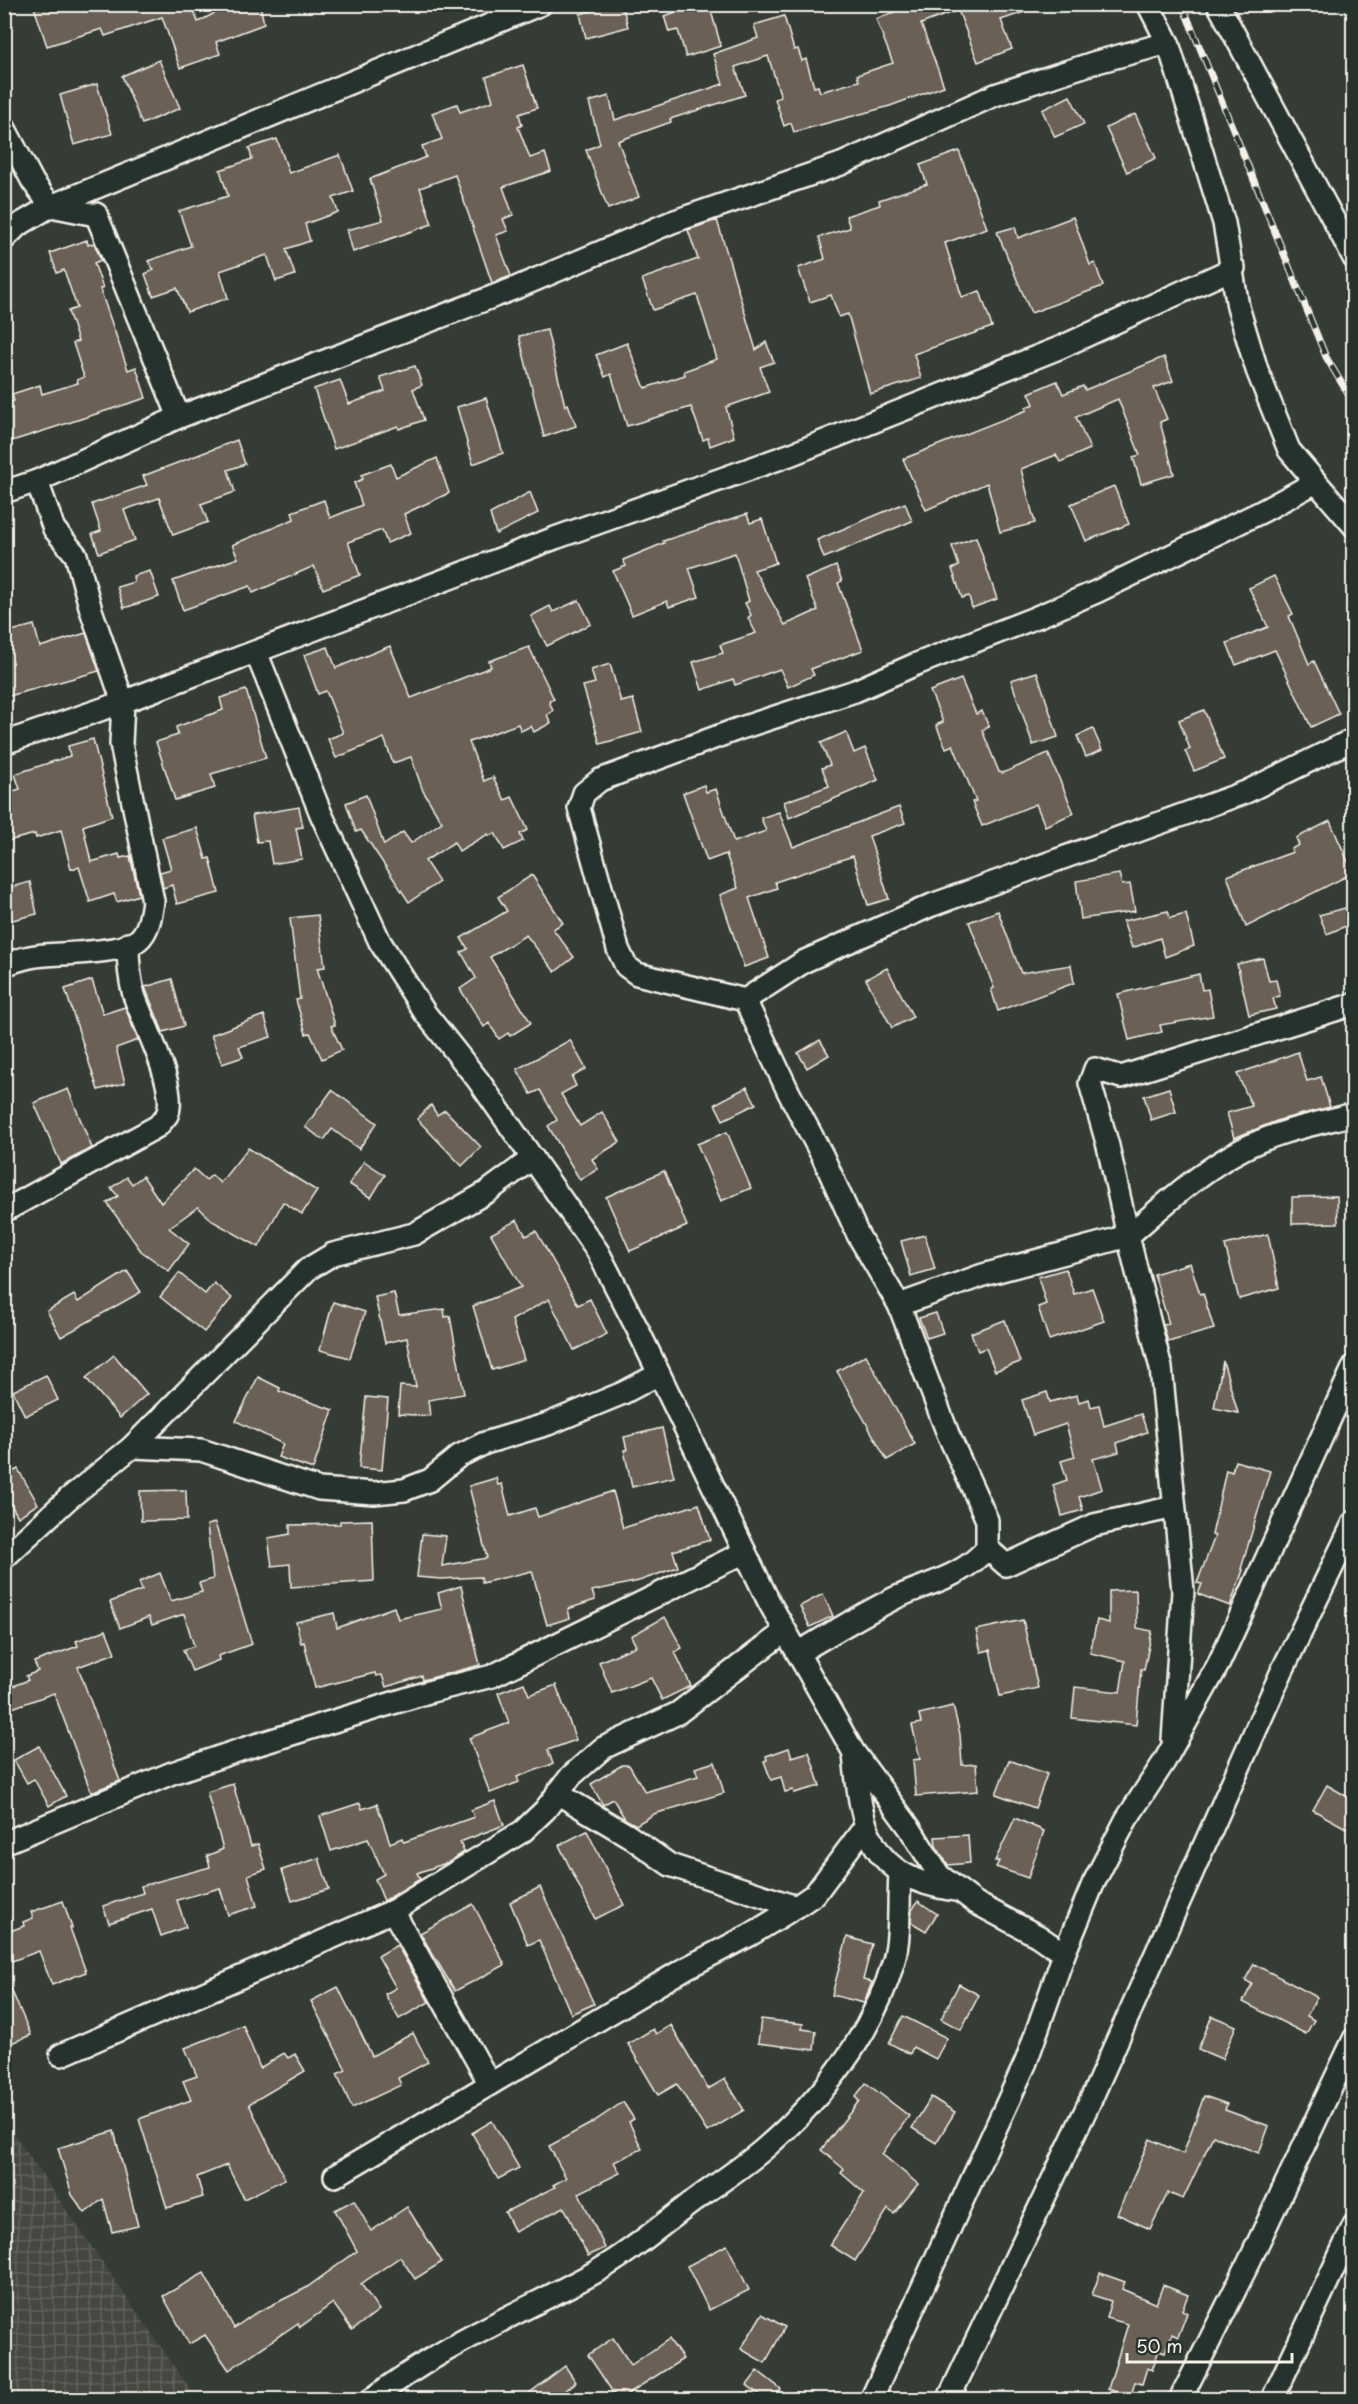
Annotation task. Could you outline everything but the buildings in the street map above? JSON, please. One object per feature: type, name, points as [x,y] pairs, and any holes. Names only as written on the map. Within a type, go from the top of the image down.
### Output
[{"type":"street","points":[[4,239],[17,226],[51,207],[541,4]]},
{"type":"street","points":[[1148,4],[1168,43],[1224,223],[1234,268],[1238,307],[1276,421],[1289,450],[1353,526]]},
{"type":"street","points":[[1218,4],[1353,258]]},
{"type":"street","points":[[4,492],[37,481],[179,417],[507,291],[672,222],[841,164],[995,95],[1093,63],[1168,43]]},
{"type":"street","points":[[4,127],[33,182],[51,207],[96,214],[179,417]]},
{"type":"street","points":[[4,743],[123,702],[555,538],[792,454],[1059,348],[1234,268]]},
{"type":"street","points":[[4,965],[37,956],[73,955],[138,940],[151,919],[153,901],[120,744],[123,702],[91,610],[76,555],[54,529],[37,481]]},
{"type":"street","points":[[1316,482],[1263,511],[1066,605],[914,664],[855,691],[738,729],[600,780],[584,793],[579,808],[618,949],[626,966],[637,974],[745,1000],[805,961],[932,905],[1236,796],[1353,740]]},
{"type":"street","points":[[256,652],[321,814],[380,942],[424,1012],[478,1080],[598,1252],[785,1631],[853,1751],[909,1827],[939,1875],[956,1890],[1038,1936],[1064,1954]]},
{"type":"street","points":[[4,1211],[158,1126],[168,1114],[169,1099],[160,1062],[134,995],[128,970],[128,944]]},
{"type":"street","points":[[745,1000],[789,1093],[823,1157],[858,1234],[899,1305],[948,1434],[987,1520],[987,1548],[976,1562],[959,1572],[860,1615],[798,1653]]},
{"type":"street","points":[[1172,1746],[1183,1591],[1161,1368],[1108,1146],[1090,1083],[1095,1069],[1121,1077],[1353,1004]]},
{"type":"street","points":[[899,1305],[983,1275],[1128,1236],[1190,1184],[1244,1148],[1284,1132],[1353,1114]]},
{"type":"street","points":[[4,1558],[68,1499],[132,1448],[308,1269],[333,1254],[414,1234],[487,1192],[533,1158]]},
{"type":"street","points":[[872,2400],[1026,2062],[1064,1954],[1104,1863],[1126,1820],[1172,1746],[1219,1663],[1353,1366]]},
{"type":"street","points":[[132,1448],[201,1450],[319,1489],[374,1493],[404,1490],[430,1480],[459,1456],[485,1443],[548,1424],[623,1393],[659,1374]]},
{"type":"street","points":[[987,1548],[1006,1565],[1094,1525],[1174,1507]]},
{"type":"street","points":[[948,2400],[1092,2097],[1282,1671],[1353,1522]]},
{"type":"street","points":[[4,1843],[172,1773],[421,1694],[492,1676],[745,1552]]},
{"type":"street","points":[[62,2055],[393,1911],[523,1830],[545,1810],[571,1776],[603,1748],[678,1713],[785,1631]]},
{"type":"street","points":[[853,1751],[864,1828],[880,1853],[900,1874],[926,1886],[956,1890]]},
{"type":"street","points":[[557,1793],[629,1836],[670,1865],[796,1907]]},
{"type":"street","points":[[334,2176],[675,1974],[796,1907],[815,1894],[864,1828]]},
{"type":"street","points":[[371,2400],[436,2357],[595,2273],[631,2249],[764,2149],[797,2118],[841,2066],[863,2033],[880,1997],[894,1958],[900,1874]]},
{"type":"street","points":[[393,1911],[490,2084]]},
{"type":"street","points":[[1180,2400],[1249,2262],[1353,2039]]},
{"type":"street","points":[[1272,2400],[1353,2225]]},
{"type":"shaded area","points":[[5,2121],[197,2399],[5,2399]]},
{"type":"railway","points":[[1182,4],[1326,357],[1354,404]]}]
